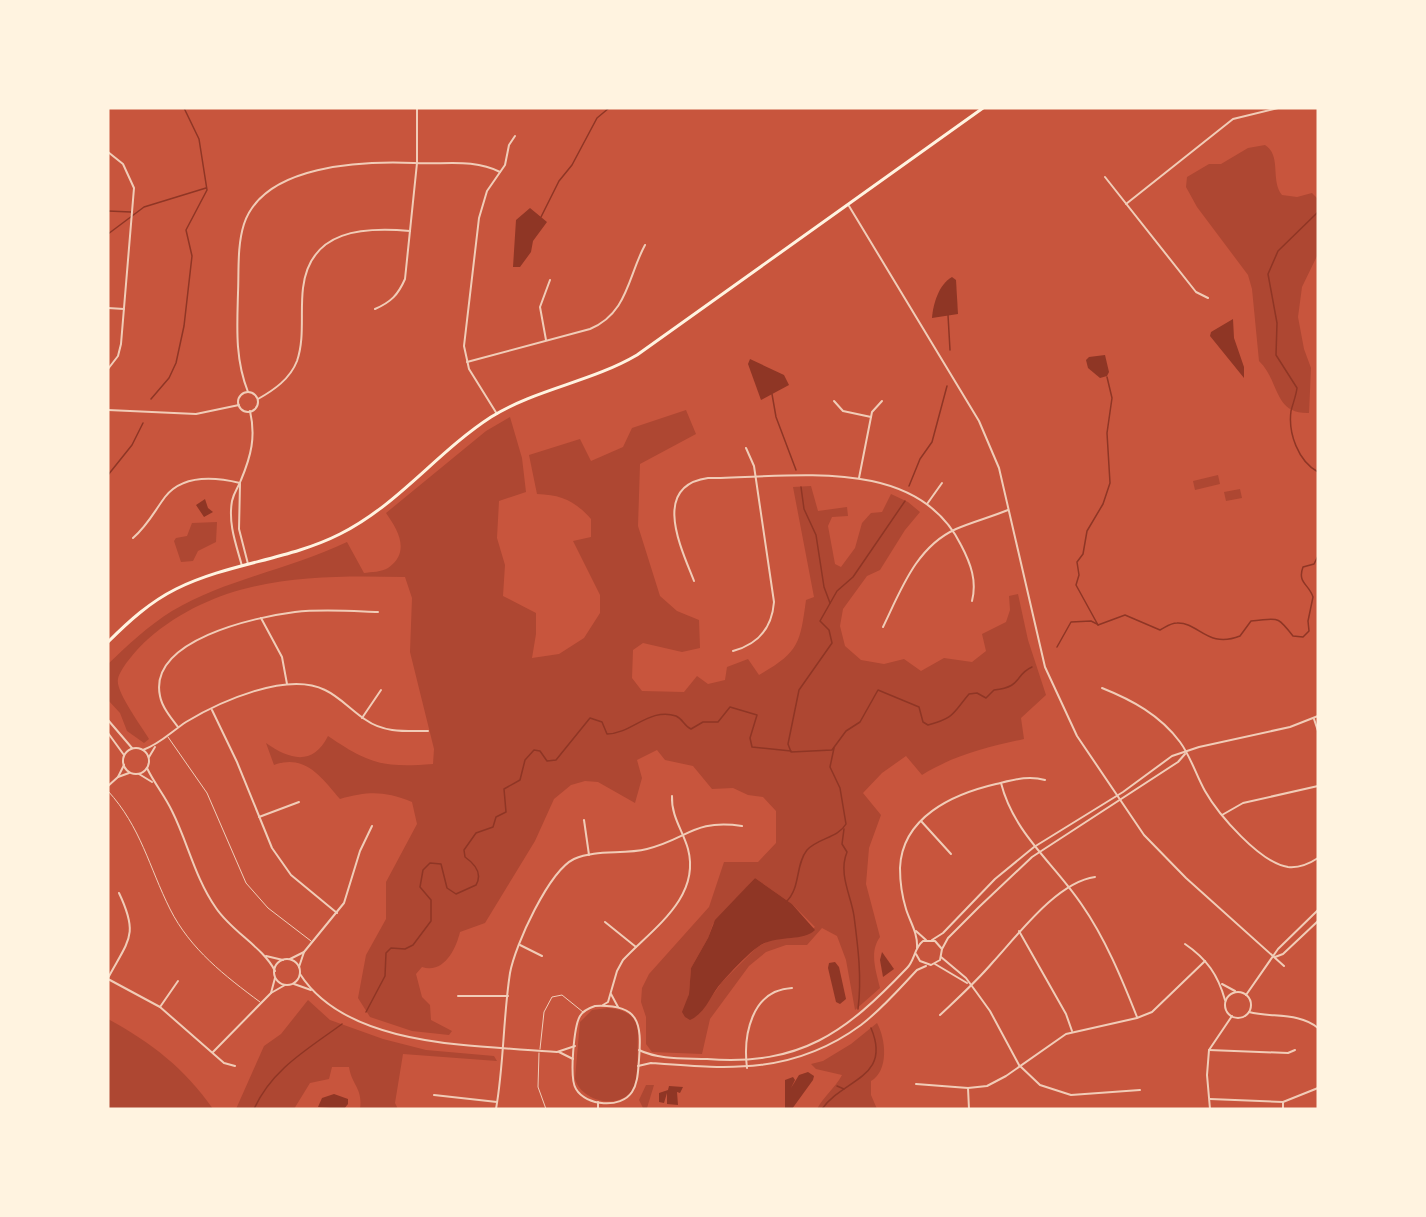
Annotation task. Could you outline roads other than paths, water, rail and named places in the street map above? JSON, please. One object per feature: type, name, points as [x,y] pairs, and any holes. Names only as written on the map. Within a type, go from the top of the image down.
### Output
[{"type":"main road","points":[[108,642],[161,597],[197,580],[324,541],[361,523],[474,429],[497,414],[527,398],[601,374],[637,355],[849,206],[983,108]]},
{"type":"street","points":[[375,309],[387,304],[398,295],[405,279],[417,163],[417,108]]},
{"type":"street","points":[[1126,204],[1228,122],[1258,110],[1278,108]]},
{"type":"street","points":[[497,414],[467,362],[464,346],[478,218],[487,191],[505,165],[509,145],[514,136]]},
{"type":"street","points":[[108,152],[123,164],[134,188],[118,356],[108,369]]},
{"type":"street","points":[[258,399],[248,392],[237,358],[237,336],[240,241],[250,211],[260,198],[279,186],[329,166],[354,162],[477,164],[500,172]]},
{"type":"street","points":[[1105,177],[1196,292],[1208,298]]},
{"type":"street","points":[[849,206],[979,421],[999,468],[1035,630],[1047,673],[1077,736],[1144,836],[1284,966]]},
{"type":"street","points":[[248,392],[240,398],[240,405],[244,410],[250,411],[256,408],[258,399],[278,386],[296,363],[301,346],[303,288],[306,272],[317,254],[333,239],[349,232],[378,228],[410,231]]},
{"type":"street","points":[[467,362],[590,328],[606,321],[618,308],[629,289],[645,245]]},
{"type":"street","points":[[546,340],[540,307],[550,280]]},
{"type":"street","points":[[108,308],[124,309]]},
{"type":"street","points":[[834,401],[843,411],[871,417]]},
{"type":"street","points":[[860,478],[871,417],[882,401]]},
{"type":"street","points":[[108,410],[196,414],[240,405]]},
{"type":"street","points":[[248,564],[239,529],[240,483],[254,440],[250,411]]},
{"type":"street","points":[[733,651],[753,644],[760,638],[769,625],[773,610],[755,477],[746,448]]},
{"type":"street","points":[[133,538],[148,525],[166,496],[186,483],[215,478],[240,483]]},
{"type":"street","points":[[694,581],[676,536],[675,510],[678,498],[688,485],[702,478],[860,478],[898,488],[927,504],[953,530],[971,568],[975,588],[972,601]]},
{"type":"street","points":[[240,483],[234,491],[231,521],[242,566]]},
{"type":"street","points":[[927,504],[942,483]]},
{"type":"street","points":[[883,627],[918,561],[933,544],[953,530],[1009,510]]},
{"type":"street","points":[[178,727],[160,696],[160,676],[166,662],[195,641],[261,618],[311,611],[378,612]]},
{"type":"street","points":[[261,618],[282,657],[287,684]]},
{"type":"street","points":[[108,720],[132,748],[143,750],[156,745],[178,727],[241,696],[298,683],[323,688],[362,718],[378,727],[428,731]]},
{"type":"street","points":[[1102,688],[1146,710],[1171,732],[1186,753],[1204,790],[1222,814],[1272,861],[1294,867],[1318,858]]},
{"type":"street","points":[[362,718],[381,690]]},
{"type":"street","points":[[212,709],[237,762],[272,848],[291,875],[337,913]]},
{"type":"street","points":[[639,1050],[652,1055],[746,1061],[786,1054],[840,1030],[875,1002],[910,965],[920,944],[942,933],[995,879],[1034,847],[1116,796],[1172,756],[1318,716]]},
{"type":"street","points":[[1313,718],[1318,730]]},
{"type":"street","points":[[108,733],[124,755],[124,765],[118,777],[108,786]]},
{"type":"street","points":[[156,745],[149,757],[147,768],[153,782],[173,812],[201,882],[214,906],[233,929],[265,956],[275,971],[276,977],[271,993]]},
{"type":"street","points":[[124,755],[132,748]]},
{"type":"street","points":[[143,750],[149,757]]},
{"type":"street","points":[[638,1066],[651,1063],[747,1068],[771,1065],[799,1057],[844,1036],[874,1014],[917,970],[934,964],[941,957],[942,949],[948,938],[995,890],[1038,853],[1178,762],[1186,753]]},
{"type":"street","points":[[124,765],[131,773]]},
{"type":"street","points":[[139,774],[147,768]]},
{"type":"street","points":[[118,777],[131,773],[139,774],[153,782]]},
{"type":"street","points":[[928,965],[920,961],[916,952],[915,931],[905,905],[900,867],[905,844],[921,821],[939,806],[963,793],[1031,776],[1045,780]]},
{"type":"street","points":[[1001,783],[1013,818],[1038,853],[1070,888],[1088,914],[1123,983],[1137,1018]]},
{"type":"street","points":[[1222,814],[1243,803],[1318,786]]},
{"type":"street","points":[[603,1006],[611,994],[617,971],[636,947],[684,896],[690,868],[682,834],[671,806],[672,796]]},
{"type":"street","points":[[259,817],[299,802]]},
{"type":"street","points":[[584,820],[590,855]]},
{"type":"street","points":[[921,821],[951,854]]},
{"type":"street","points":[[495,1109],[504,1048],[510,971],[539,901],[555,875],[570,862],[590,855],[645,850],[709,824],[742,826]]},
{"type":"street","points":[[311,990],[300,974],[299,967],[304,952],[337,913],[349,891],[355,864],[372,826]]},
{"type":"street","points":[[940,1015],[1019,931],[1070,888],[1085,878],[1095,877]]},
{"type":"street","points":[[119,893],[131,921],[131,932],[108,979],[160,1008],[224,1063],[235,1066]]},
{"type":"street","points":[[1246,995],[1275,957],[1278,949],[1318,910]]},
{"type":"street","points":[[1275,957],[1283,954],[1318,921]]},
{"type":"street","points":[[605,922],[636,947]]},
{"type":"street","points":[[915,931],[926,940]]},
{"type":"street","points":[[1019,931],[1066,1014],[1072,1032]]},
{"type":"street","points":[[932,940],[942,949]]},
{"type":"street","points":[[1185,944],[1205,961],[1221,983],[1227,1010],[1232,1016],[1239,1017],[1249,1011],[1251,1004],[1246,995],[1221,983]]},
{"type":"street","points":[[520,945],[542,957]]},
{"type":"street","points":[[265,956],[290,960],[304,952]]},
{"type":"street","points":[[941,957],[966,978],[990,1011],[1019,1065],[1040,1085],[1060,1093],[1084,1094],[1140,1090]]},
{"type":"street","points":[[275,971],[283,960]]},
{"type":"street","points":[[290,960],[299,967]]},
{"type":"street","points":[[916,1084],[968,1088],[995,1082],[1056,1039],[1072,1032],[1137,1018],[1158,1006],[1205,961]]},
{"type":"street","points":[[934,964],[969,984]]},
{"type":"street","points":[[293,984],[300,974]]},
{"type":"street","points":[[276,977],[285,985]]},
{"type":"street","points":[[160,1008],[178,981]]},
{"type":"street","points":[[213,1052],[271,993],[285,985],[293,984],[311,990],[350,1016],[392,1033],[439,1043],[557,1052],[573,1060]]},
{"type":"street","points":[[747,1068],[747,1027],[759,1007],[774,993],[792,988]]},
{"type":"street","points":[[1226,1003],[1231,994],[1238,992]]},
{"type":"street","points":[[611,994],[618,1007]]},
{"type":"street","points":[[458,996],[508,996]]},
{"type":"street","points":[[595,1006],[618,1007],[632,1013],[638,1022],[639,1050],[636,1083],[630,1095],[619,1102],[598,1102],[585,1098],[576,1090],[573,1060],[577,1023],[583,1012],[595,1006]]},
{"type":"street","points":[[1249,1011],[1273,1017],[1300,1018],[1318,1028]]},
{"type":"street","points":[[1210,1109],[1207,1075],[1209,1050],[1232,1016]]},
{"type":"street","points":[[557,1052],[575,1046]]},
{"type":"street","points":[[1209,1050],[1288,1053],[1295,1050]]},
{"type":"street","points":[[968,1088],[969,1109]]},
{"type":"street","points":[[1210,1099],[1283,1102],[1318,1088]]},
{"type":"street","points":[[434,1095],[497,1102]]},
{"type":"street","points":[[598,1102],[598,1109]]},
{"type":"street","points":[[1283,1102],[1283,1109]]},
{"type":"street","points":[[607,1109],[610,1103]]},
{"type":"lane","points":[[167,736],[207,793],[246,882],[268,908],[312,942]]},
{"type":"lane","points":[[108,791],[130,818],[181,927],[209,961],[261,1003]]},
{"type":"lane","points":[[546,1109],[538,1087],[544,1012],[552,997],[562,995],[583,1012]]},
{"type":"waterway","points":[[151,399],[169,378],[176,363],[184,326],[192,256],[186,230],[207,190],[199,139],[184,108]]},
{"type":"waterway","points":[[541,217],[559,181],[572,165],[597,118],[609,108]]},
{"type":"waterway","points":[[108,234],[144,207],[206,188]]},
{"type":"waterway","points":[[108,211],[131,212]]},
{"type":"waterway","points":[[1318,212],[1278,251],[1268,274],[1277,323],[1276,355],[1297,388],[1290,419],[1293,437],[1300,454],[1318,472]]},
{"type":"waterway","points":[[948,315],[950,350]]},
{"type":"waterway","points":[[1098,625],[1076,585],[1079,575],[1077,562],[1083,554],[1087,531],[1103,504],[1110,483],[1107,433],[1112,398],[1107,377]]},
{"type":"waterway","points":[[909,486],[920,459],[932,442],[947,386]]},
{"type":"waterway","points":[[772,394],[776,417],[796,470]]},
{"type":"waterway","points":[[108,475],[132,445],[143,423]]},
{"type":"waterway","points":[[801,487],[804,509],[816,535],[824,587],[830,603]]},
{"type":"waterway","points":[[905,501],[853,577],[837,591],[820,621],[829,630],[832,643],[799,690],[788,744],[791,752],[832,750],[846,731],[860,722],[878,690],[919,707],[923,722],[928,725],[949,717],[969,694],[977,693],[986,698],[994,690],[1014,684],[1026,670],[1032,667]]},
{"type":"waterway","points":[[1098,625],[1125,615],[1160,630],[1172,624],[1185,624],[1211,637],[1229,639],[1240,636],[1251,621],[1272,619],[1283,624],[1293,636],[1303,637],[1309,631],[1308,621],[1313,597],[1301,577],[1303,567],[1314,564],[1318,556]]},
{"type":"waterway","points":[[1057,647],[1071,622],[1091,621],[1097,624]]},
{"type":"waterway","points":[[366,1012],[385,976],[386,953],[391,948],[405,949],[413,945],[431,921],[431,900],[420,887],[423,870],[430,863],[441,864],[447,888],[456,894],[476,885],[478,873],[475,866],[465,857],[464,850],[476,833],[493,827],[496,817],[506,812],[504,789],[520,780],[525,760],[534,750],[540,751],[547,761],[556,760],[590,718],[602,722],[607,734],[616,733],[649,718],[667,714],[678,717],[691,729],[703,722],[718,722],[730,707],[757,715],[750,738],[752,747],[791,751]]},
{"type":"waterway","points":[[786,902],[794,890],[801,862],[807,850],[838,832],[846,824],[840,788],[830,767],[834,748]]},
{"type":"waterway","points":[[844,829],[842,844],[847,852],[844,876],[854,916],[859,962],[858,1009]]},
{"type":"waterway","points":[[254,1109],[281,1071],[304,1051],[342,1024]]},
{"type":"waterway","points":[[822,1109],[871,1067],[876,1045],[871,1028]]},
{"type":"waterway","points":[[837,1086],[844,1089]]}]
